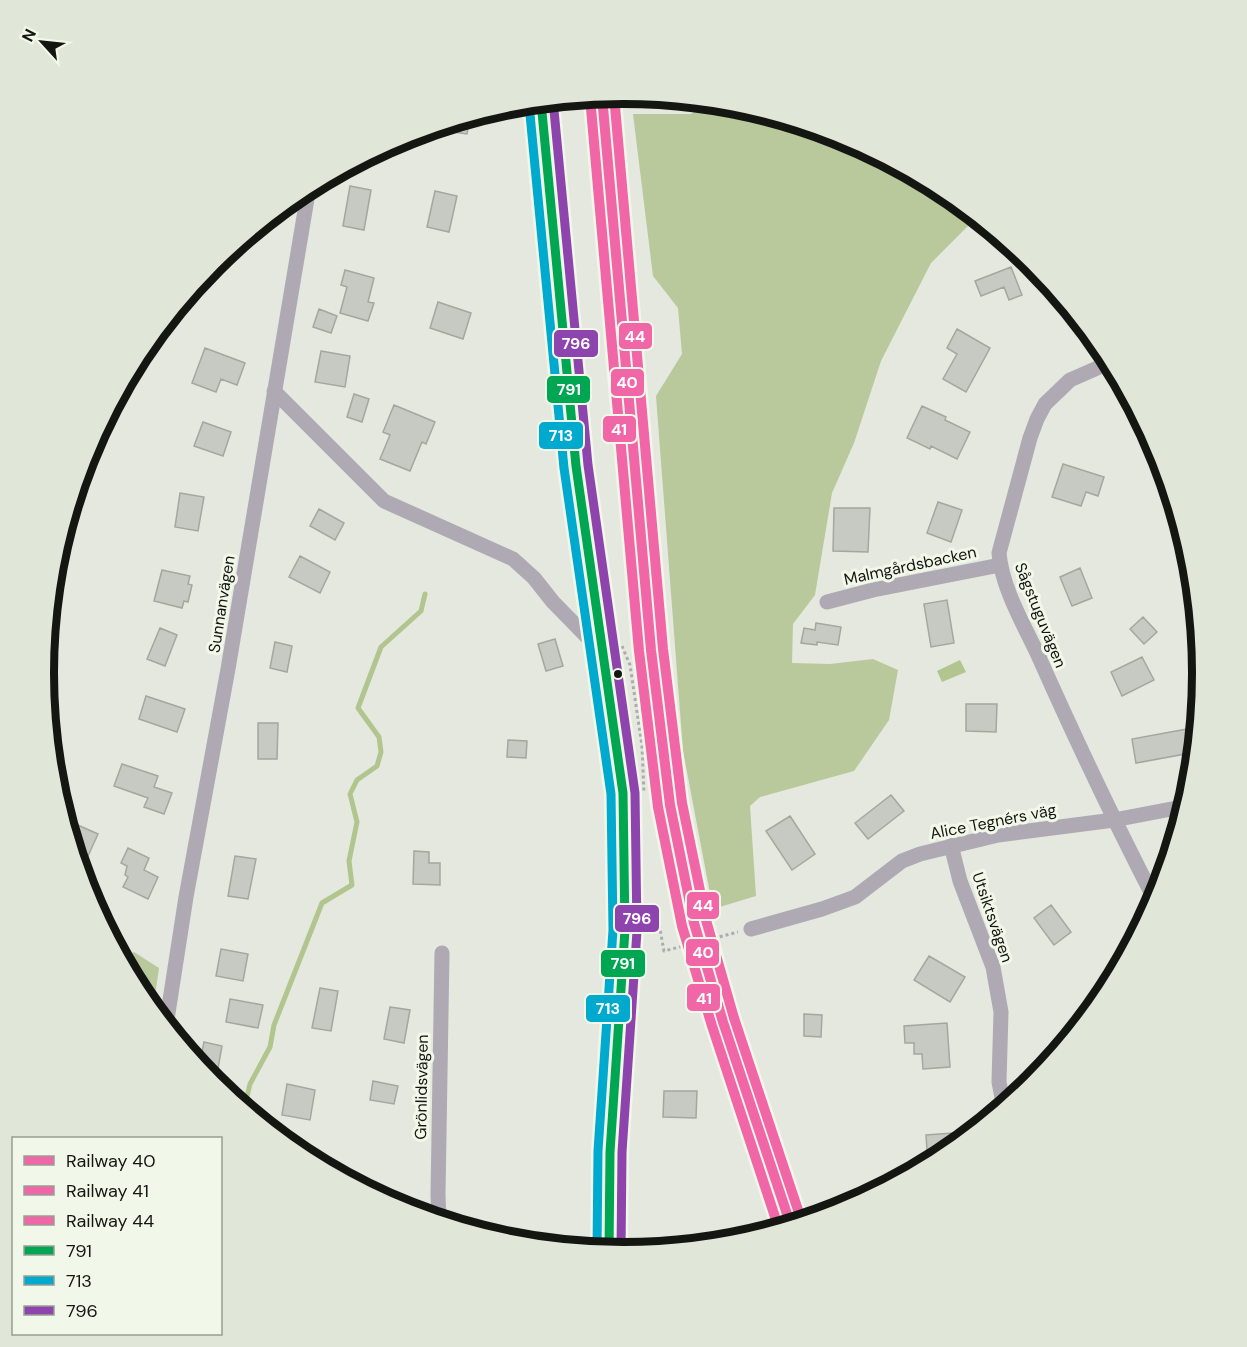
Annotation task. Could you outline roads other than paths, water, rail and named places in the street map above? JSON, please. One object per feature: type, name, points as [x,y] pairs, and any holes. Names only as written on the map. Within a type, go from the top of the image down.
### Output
[{"type":"main road","points":[[542,110],[576,466],[620,763],[625,930],[610,1152],[609,1243]]},
{"type":"street","name":"Sunnanvägen","points":[[168,1014],[186,897],[228,669],[307,200]]},
{"type":"street","name":"Sågstuguvägen","points":[[1102,366],[1070,380],[1045,404],[1037,419],[1004,530],[999,553],[1000,565],[1014,603],[1113,820],[1150,891]]},
{"type":"street","points":[[274,391],[384,501],[513,559],[534,578],[553,602],[602,651]]},
{"type":"street","name":"Malmgårdsbacken","points":[[827,602],[873,590],[1000,565]]},
{"type":"street","name":"Alice Tegnérs väg","points":[[751,930],[855,897],[902,861],[951,845],[1052,826],[1113,820],[1177,808]]},
{"type":"street","name":"Utsiktsvägen","points":[[951,845],[960,881],[993,967],[1001,1012],[999,1082],[1002,1099]]},
{"type":"street","name":"Grönlidsvägen","points":[[439,1212],[442,953]]},
{"type":"waterway","points":[[246,1100],[250,1084],[270,1047],[274,1025],[322,903],[352,885],[349,861],[357,822],[350,794],[357,780],[377,766],[381,752],[379,737],[358,708],[381,647],[421,611],[425,594]]},
{"type":"rail line","name":"44","points":[[615,104],[663,649],[682,803],[706,920],[734,1018],[800,1215]]},
{"type":"rail line","name":"41","points":[[591,105],[639,651],[658,807],[682,926],[712,1026],[777,1222]]},
{"type":"rail line","name":"40","points":[[603,105],[651,650],[670,805],[694,923],[723,1022],[789,1219]]}]
